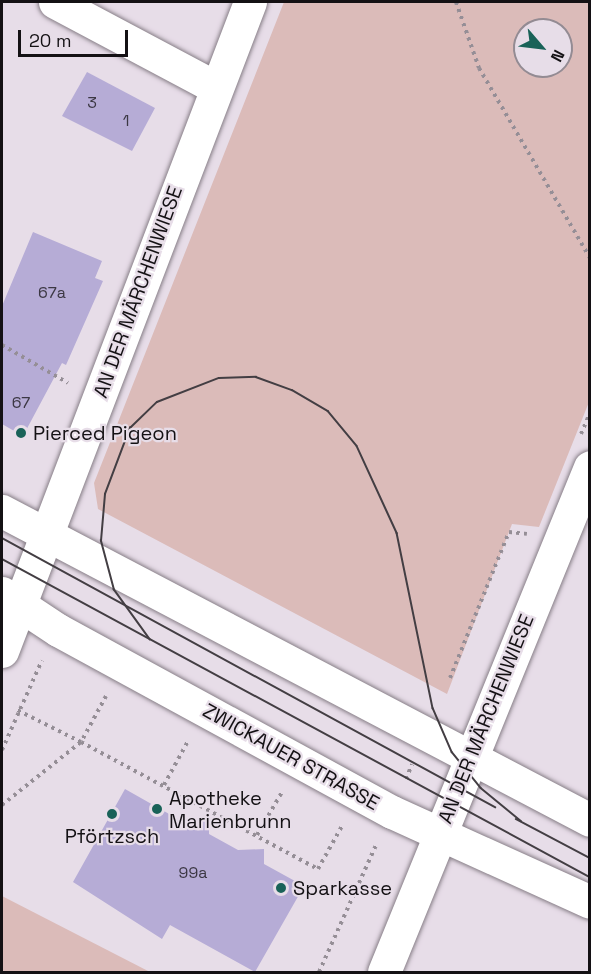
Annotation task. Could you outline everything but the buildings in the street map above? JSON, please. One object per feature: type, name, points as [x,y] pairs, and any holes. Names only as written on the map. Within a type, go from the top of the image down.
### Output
[{"type":"street","points":[[55,2],[215,87]]},
{"type":"street","name":"AN DER MÄRCHENWIESE","points":[[2,651],[12,599],[48,536],[215,87],[250,2]]},
{"type":"street","name":"AN DER MÄRCHENWIESE","points":[[384,972],[590,466]]},
{"type":"street","points":[[2,511],[472,755],[590,820]]},
{"type":"street","name":"ZWICKAUER STRASSE","points":[[12,599],[58,630],[359,795],[439,836],[590,902]]},
{"type":"path","points":[[456,2],[479,68],[590,258]]},
{"type":"path","points":[[2,345],[99,398]]},
{"type":"path","points":[[2,750],[17,710],[58,630]]},
{"type":"path","points":[[2,805],[81,742],[122,665]]},
{"type":"path","points":[[17,710],[164,785],[318,869],[359,795]]},
{"type":"path","points":[[164,785],[205,710]]},
{"type":"path","points":[[403,785],[418,752]]},
{"type":"path","points":[[257,835],[299,761]]},
{"type":"path","points":[[319,972],[380,837]]},
{"type":"shaded area","points":[[284,2],[589,2],[589,402],[539,527],[512,524],[447,694],[98,509],[94,483]]},
{"type":"shaded area","points":[[2,896],[150,972],[2,972]]},
{"type":"tram line","points":[[150,640],[114,590],[101,541],[105,494],[130,428],[157,402],[219,378],[256,377],[292,390],[328,411],[357,446],[397,533],[433,708],[452,752],[481,788],[521,821]]},
{"type":"tram line","points":[[2,538],[495,807]]},
{"type":"tram line","points":[[2,559],[590,877]]},
{"type":"tram line","points":[[516,819],[590,858]]},
{"type":"place","name":"Pierced Pigeon","points":[[21,433]]},
{"type":"place","name":"Apotheke Marienbrunn","points":[[157,809]]},
{"type":"place","name":"Pförtzsch","points":[[112,814]]},
{"type":"place","name":"Sparkasse","points":[[281,888]]}]
